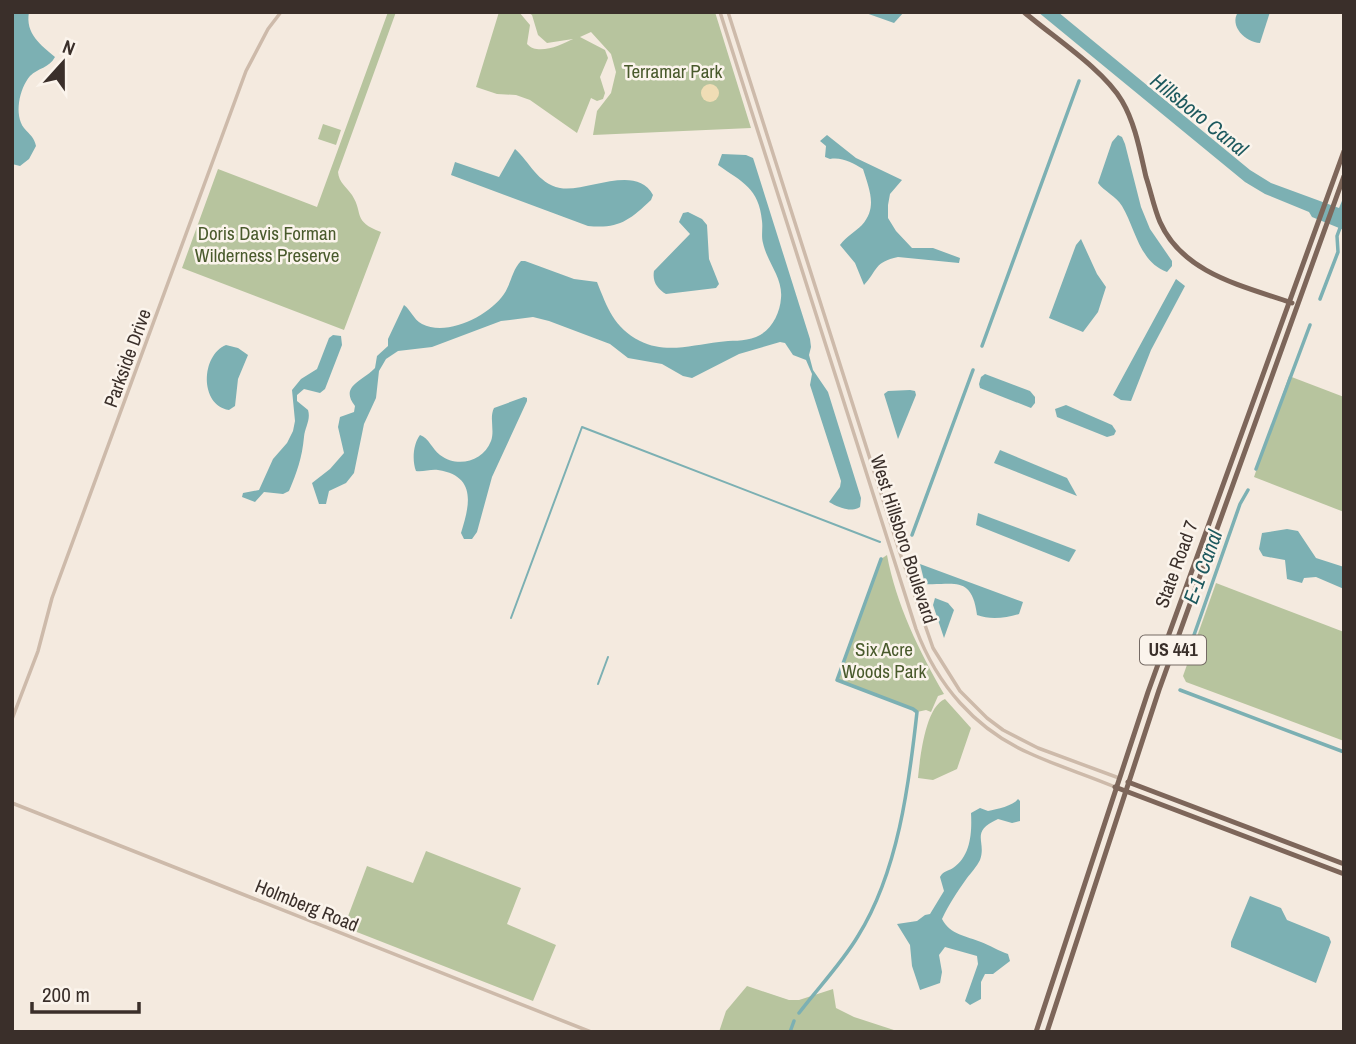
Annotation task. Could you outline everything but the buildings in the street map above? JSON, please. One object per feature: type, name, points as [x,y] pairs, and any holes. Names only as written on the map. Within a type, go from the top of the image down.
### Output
[{"type":"main road","points":[[1024,12],[1105,79],[1123,102],[1135,132],[1160,222],[1174,244],[1196,265],[1210,273],[1297,305]]},
{"type":"main road","name":"State Road 7","points":[[1036,1032],[1115,787],[1177,608],[1344,151]]},
{"type":"main road","name":"State Road 7","points":[[1047,1032],[1180,632],[1344,176]]},
{"type":"main road","points":[[1235,449],[1236,473]]},
{"type":"main road","points":[[1228,469],[1231,477],[1228,494]]},
{"type":"main road","points":[[1177,608],[1181,617],[1180,632]]},
{"type":"main road","name":"West Hillsboro Boulevard","points":[[1119,778],[1344,864]]},
{"type":"main road","name":"West Hillsboro Boulevard","points":[[1115,787],[1344,874]]},
{"type":"main road","points":[[1250,839],[1268,835]]},
{"type":"main road","points":[[1261,843],[1266,840],[1282,841]]},
{"type":"main road","points":[[1074,915],[1079,934]]},
{"type":"main road","points":[[1066,941],[1070,945],[1071,957]]},
{"type":"street","name":"Parkside Drive","points":[[12,719],[38,651],[52,597],[246,71],[268,29],[281,12]]},
{"type":"street","name":"West Hillsboro Boulevard","points":[[720,12],[924,650],[955,698],[983,726],[1028,753],[1115,787]]},
{"type":"street","name":"West Hillsboro Boulevard","points":[[728,12],[927,636],[949,677],[987,718],[1029,744],[1119,778]]},
{"type":"street","points":[[978,722],[987,718]]},
{"type":"street","points":[[983,726],[987,718]]},
{"type":"street","name":"Holmberg Road","points":[[12,803],[591,1032]]},
{"type":"green space","name":"Doris Davis Forman Wilderness Preserve","points":[[388,12],[396,12],[338,172],[341,182],[356,202],[362,220],[381,232],[344,330],[182,268],[218,169],[317,207]]},
{"type":"green space","name":"Terramar Park","points":[[499,12],[519,12],[530,25],[527,44],[543,49],[573,39],[547,43],[538,35],[532,15],[527,12],[715,12],[751,128],[593,135],[597,111],[611,93],[616,72],[611,54],[591,32],[580,37],[605,50],[608,58],[600,77],[605,93],[603,99],[597,101],[591,98],[577,133],[530,100],[476,87]]},
{"type":"green space","points":[[323,124],[341,130],[336,145],[318,139]]},
{"type":"green space","points":[[1289,376],[1344,397],[1344,512],[1254,477]]},
{"type":"green space","name":"Six Acre Woods Park","points":[[887,555],[909,627],[944,694],[938,696],[931,712],[917,712],[837,680],[881,559]]},
{"type":"green space","points":[[1216,583],[1344,632],[1344,741],[1186,682],[1183,676]]},
{"type":"green space","points":[[945,699],[971,728],[957,769],[933,780],[918,778],[928,723],[938,704]]},
{"type":"green space","points":[[426,851],[521,888],[507,924],[556,945],[533,1001],[344,927],[367,866],[413,883]]},
{"type":"green space","points":[[747,986],[789,1000],[799,1000],[833,989],[836,1008],[854,1017],[900,1032],[719,1032],[726,1011]]},
{"type":"sand","points":[[710,84],[716,87],[719,93],[716,99],[710,102],[704,99],[701,93],[704,87]]},
{"type":"water","points":[[12,12],[29,12],[29,27],[32,33],[55,57],[30,76],[21,95],[21,123],[36,146],[29,159],[20,166],[12,164]]},
{"type":"water","points":[[863,12],[904,12],[894,23]]},
{"type":"water","name":"Hillsboro Canal","points":[[1038,12],[1058,12],[1250,170],[1271,183],[1339,208],[1344,196],[1344,230],[1312,217],[1309,212],[1265,194],[1245,182]]},
{"type":"water","points":[[1238,12],[1270,12],[1260,43],[1249,40],[1237,28]]},
{"type":"water","points":[[827,135],[856,158],[902,180],[890,194],[888,218],[912,248],[933,248],[960,258],[959,263],[898,257],[880,264],[864,285],[855,263],[840,245],[867,218],[871,205],[870,191],[863,169],[843,160],[825,157],[826,146],[820,141]]},
{"type":"water","points":[[1118,135],[1125,144],[1141,207],[1150,229],[1172,261],[1167,272],[1150,260],[1122,206],[1098,183],[1112,142]]},
{"type":"water","points":[[515,149],[545,182],[560,188],[623,180],[635,181],[645,186],[653,195],[643,207],[622,222],[607,226],[588,226],[451,175],[455,162],[499,177]]},
{"type":"water","points":[[722,154],[753,158],[810,339],[809,355],[813,370],[828,392],[861,498],[860,507],[848,509],[829,502],[840,487],[841,481],[810,385],[812,374],[806,360],[793,355],[785,343],[780,342],[739,354],[692,378],[662,364],[628,358],[610,344],[533,317],[501,321],[432,347],[398,351],[386,359],[379,371],[376,398],[364,424],[354,473],[346,483],[329,491],[326,504],[319,504],[312,483],[344,453],[338,427],[340,417],[354,412],[351,389],[375,368],[377,356],[388,346],[388,339],[404,305],[419,322],[432,327],[443,328],[467,322],[497,302],[518,265],[525,261],[574,279],[597,282],[618,323],[631,336],[650,345],[679,348],[742,340],[756,337],[766,331],[779,310],[780,284],[763,243],[762,221],[757,201],[742,181],[718,165]]},
{"type":"water","points":[[688,212],[702,219],[707,225],[709,259],[719,284],[716,288],[666,294],[656,285],[654,271],[690,234],[679,222],[683,213]]},
{"type":"water","points":[[1081,239],[1106,287],[1098,312],[1083,332],[1049,318],[1076,245]]},
{"type":"water","points":[[1176,279],[1185,286],[1151,350],[1131,401],[1121,400],[1113,395]]},
{"type":"water","points":[[333,335],[341,336],[342,345],[325,389],[320,393],[304,389],[297,395],[297,401],[308,410],[309,417],[297,471],[289,491],[283,494],[264,492],[255,502],[242,497],[243,493],[259,490],[273,459],[287,443],[295,421],[292,390],[301,379],[317,369],[329,338]]},
{"type":"water","points":[[226,345],[238,348],[248,355],[238,379],[235,406],[229,410],[212,399],[207,379],[212,359],[218,350]]},
{"type":"water","points":[[985,374],[1030,391],[1035,397],[1035,403],[1031,408],[980,388],[981,377]]},
{"type":"water","points":[[888,391],[915,391],[916,395],[898,439],[884,394]]},
{"type":"water","points":[[524,397],[527,401],[492,477],[477,532],[472,539],[464,539],[461,533],[468,503],[465,486],[451,473],[416,471],[416,443],[420,435],[423,436],[437,453],[447,459],[469,461],[482,454],[491,441],[494,408]]},
{"type":"water","points":[[1066,405],[1112,425],[1116,431],[1114,435],[1107,437],[1057,417],[1055,409]]},
{"type":"water","points":[[1000,450],[1067,478],[1077,496],[994,463]]},
{"type":"water","points":[[978,513],[1076,550],[1069,562],[976,525]]},
{"type":"water","points":[[1287,529],[1298,531],[1316,558],[1344,567],[1344,589],[1316,577],[1304,578],[1302,583],[1287,579],[1285,560],[1263,556],[1259,549],[1262,533]]},
{"type":"water","points":[[920,564],[1023,602],[1019,614],[998,618],[977,615],[971,593],[959,585],[925,584]]},
{"type":"water","points":[[935,598],[948,603],[954,610],[944,638],[933,605]]},
{"type":"water","points":[[1018,799],[1020,821],[1012,823],[998,819],[984,828],[981,833],[980,860],[942,919],[954,932],[1008,954],[1010,961],[993,974],[985,974],[981,982],[981,999],[970,1005],[965,1001],[978,964],[977,956],[945,947],[939,955],[942,972],[940,983],[920,990],[912,966],[910,945],[897,924],[917,921],[930,914],[944,891],[940,877],[959,863],[967,850],[971,813],[980,808],[988,811],[1004,807]]},
{"type":"water","points":[[1250,896],[1281,908],[1287,920],[1329,937],[1331,942],[1316,983],[1231,947]]},
{"type":"waterway","points":[[982,346],[1079,81]]},
{"type":"waterway","name":"E-1 Canal","points":[[1320,299],[1338,252],[1337,236],[1344,217]]},
{"type":"waterway","name":"E-1 Canal","points":[[1256,469],[1310,325]]},
{"type":"waterway","points":[[912,535],[973,370]]},
{"type":"waterway","points":[[511,618],[582,427],[880,542]]},
{"type":"waterway","name":"E-1 Canal","points":[[1187,655],[1240,504],[1248,490]]},
{"type":"waterway","points":[[799,1013],[845,956],[872,911],[900,827],[917,712],[837,680],[881,559]]},
{"type":"waterway","points":[[598,684],[608,657]]},
{"type":"waterway","points":[[1180,690],[1344,752]]},
{"type":"waterway","points":[[790,1032],[794,1021]]}]
